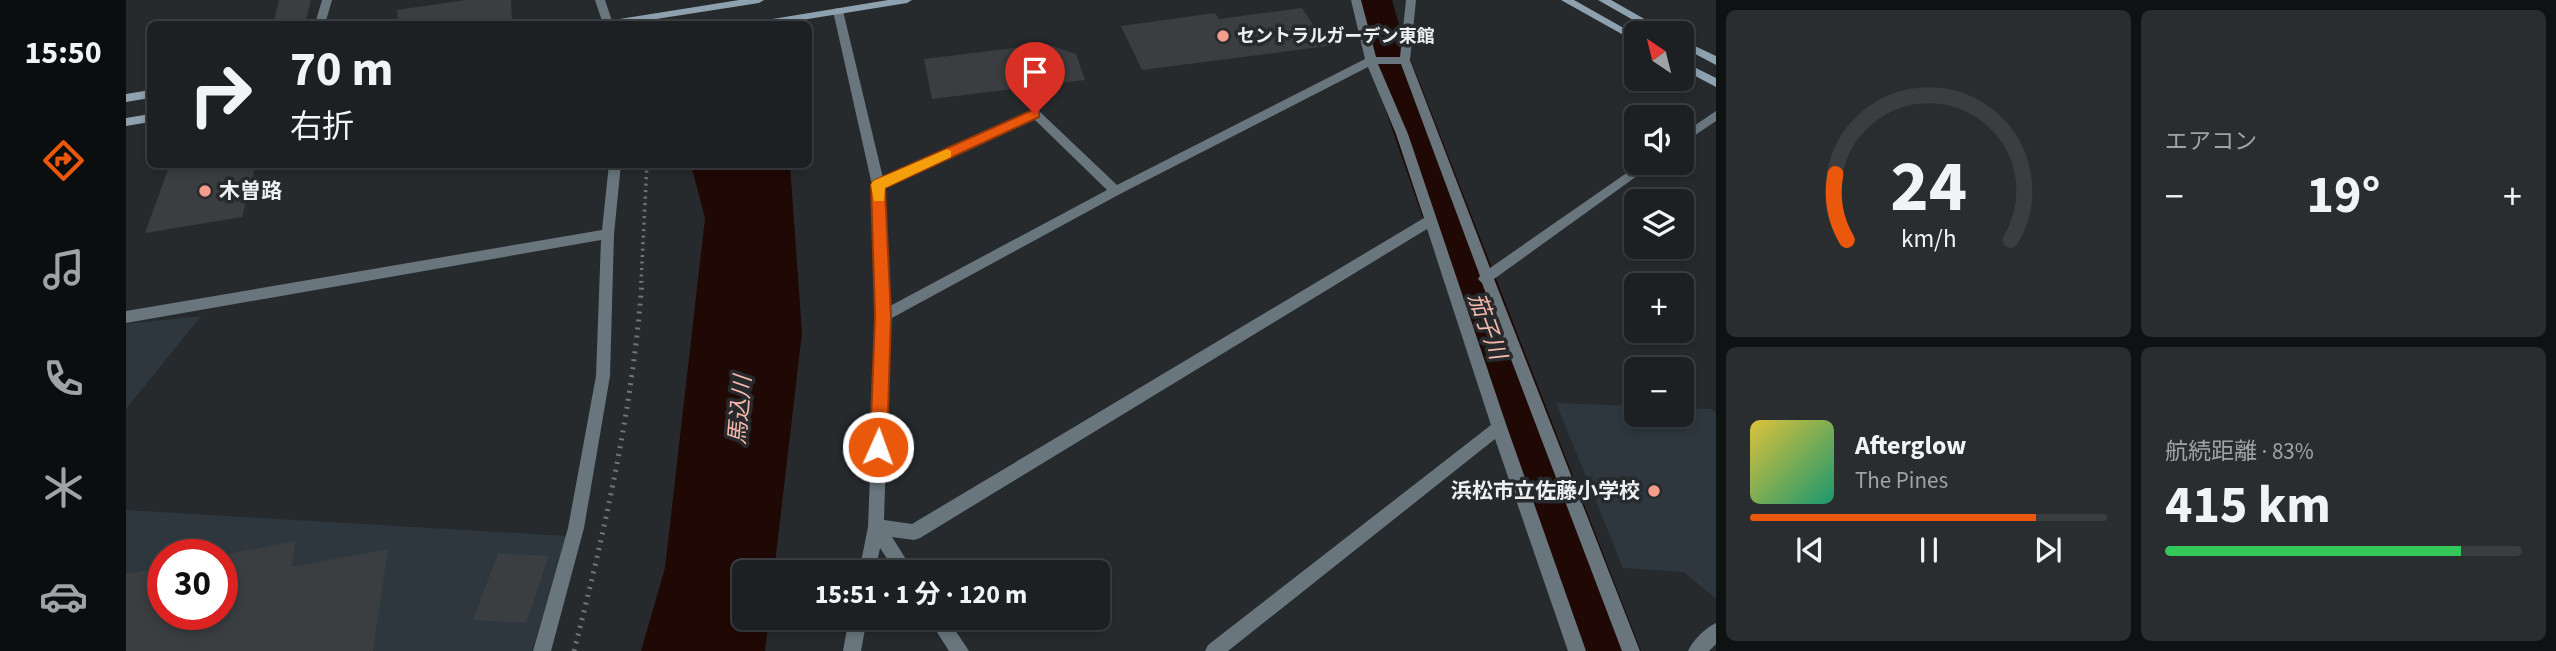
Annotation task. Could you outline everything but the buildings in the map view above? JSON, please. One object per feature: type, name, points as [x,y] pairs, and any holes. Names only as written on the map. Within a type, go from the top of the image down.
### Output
[{"type":"street","points":[[321,21],[327,0]]},
{"type":"street","points":[[600,0],[606,21]]},
{"type":"street","points":[[623,21],[759,0]]},
{"type":"street","points":[[781,21],[907,0]]},
{"type":"street","points":[[1356,0],[1371,61],[1402,134],[1577,651]]},
{"type":"street","points":[[1411,0],[1405,60],[1485,279],[1631,651]]},
{"type":"street","points":[[1566,0],[1624,32]]},
{"type":"street","points":[[1603,0],[1642,21]]},
{"type":"street","points":[[838,11],[878,185],[883,316],[876,527],[869,560]]},
{"type":"street","points":[[1694,49],[1716,61]]},
{"type":"street","points":[[883,316],[1116,191],[1371,61],[1405,60]]},
{"type":"street","points":[[1694,71],[1716,83]]},
{"type":"street","points":[[126,98],[147,94]]},
{"type":"street","points":[[878,185],[1035,114],[1116,191]]},
{"type":"street","points":[[1694,131],[1716,115]]},
{"type":"street","points":[[126,122],[147,118]]},
{"type":"street","points":[[542,651],[576,528],[603,376],[608,234],[615,168]]},
{"type":"street","points":[[1485,279],[1632,175]]},
{"type":"street","points":[[876,527],[914,532],[1431,220]]},
{"type":"street","points":[[126,317],[608,234]]},
{"type":"street","points":[[1214,651],[1499,427]]},
{"type":"street","points":[[876,527],[898,560]]},
{"type":"street","points":[[852,651],[856,630]]},
{"type":"street","points":[[945,630],[960,651]]},
{"type":"street","points":[[1697,651],[1716,632]]},
{"type":"shaded area","points":[[201,316],[126,409],[126,324]]},
{"type":"shaded area","name":"浜松市立佐藤小学校","points":[[1556,403],[1624,406],[1624,427],[1694,427],[1694,408],[1711,409],[1716,413],[1716,599],[1684,572],[1623,568]]},
{"type":"shaded area","points":[[126,510],[566,536],[532,651],[126,651]]},
{"type":"water","name":"馬込川","points":[[692,168],[790,168],[802,333],[775,560],[732,560],[732,630],[768,630],[765,651],[641,651],[665,568],[705,218]]},
{"type":"pier","points":[[644,0],[753,0],[768,21],[650,21]]},
{"type":"waterway","name":"茄子川","points":[[1372,0],[1384,45],[1607,651]]},
{"type":"slow traffic","points":[[879,197],[878,185],[947,154]]},
{"type":"place","name":"セントラルガーデン東館","points":[[1223,36]]},
{"type":"place","name":"木曽路","points":[[205,191]]},
{"type":"place","name":"浜松市立佐藤小学校","points":[[1654,491]]},
{"type":"route","points":[[878,447],[883,316],[878,185],[1035,114]]}]
